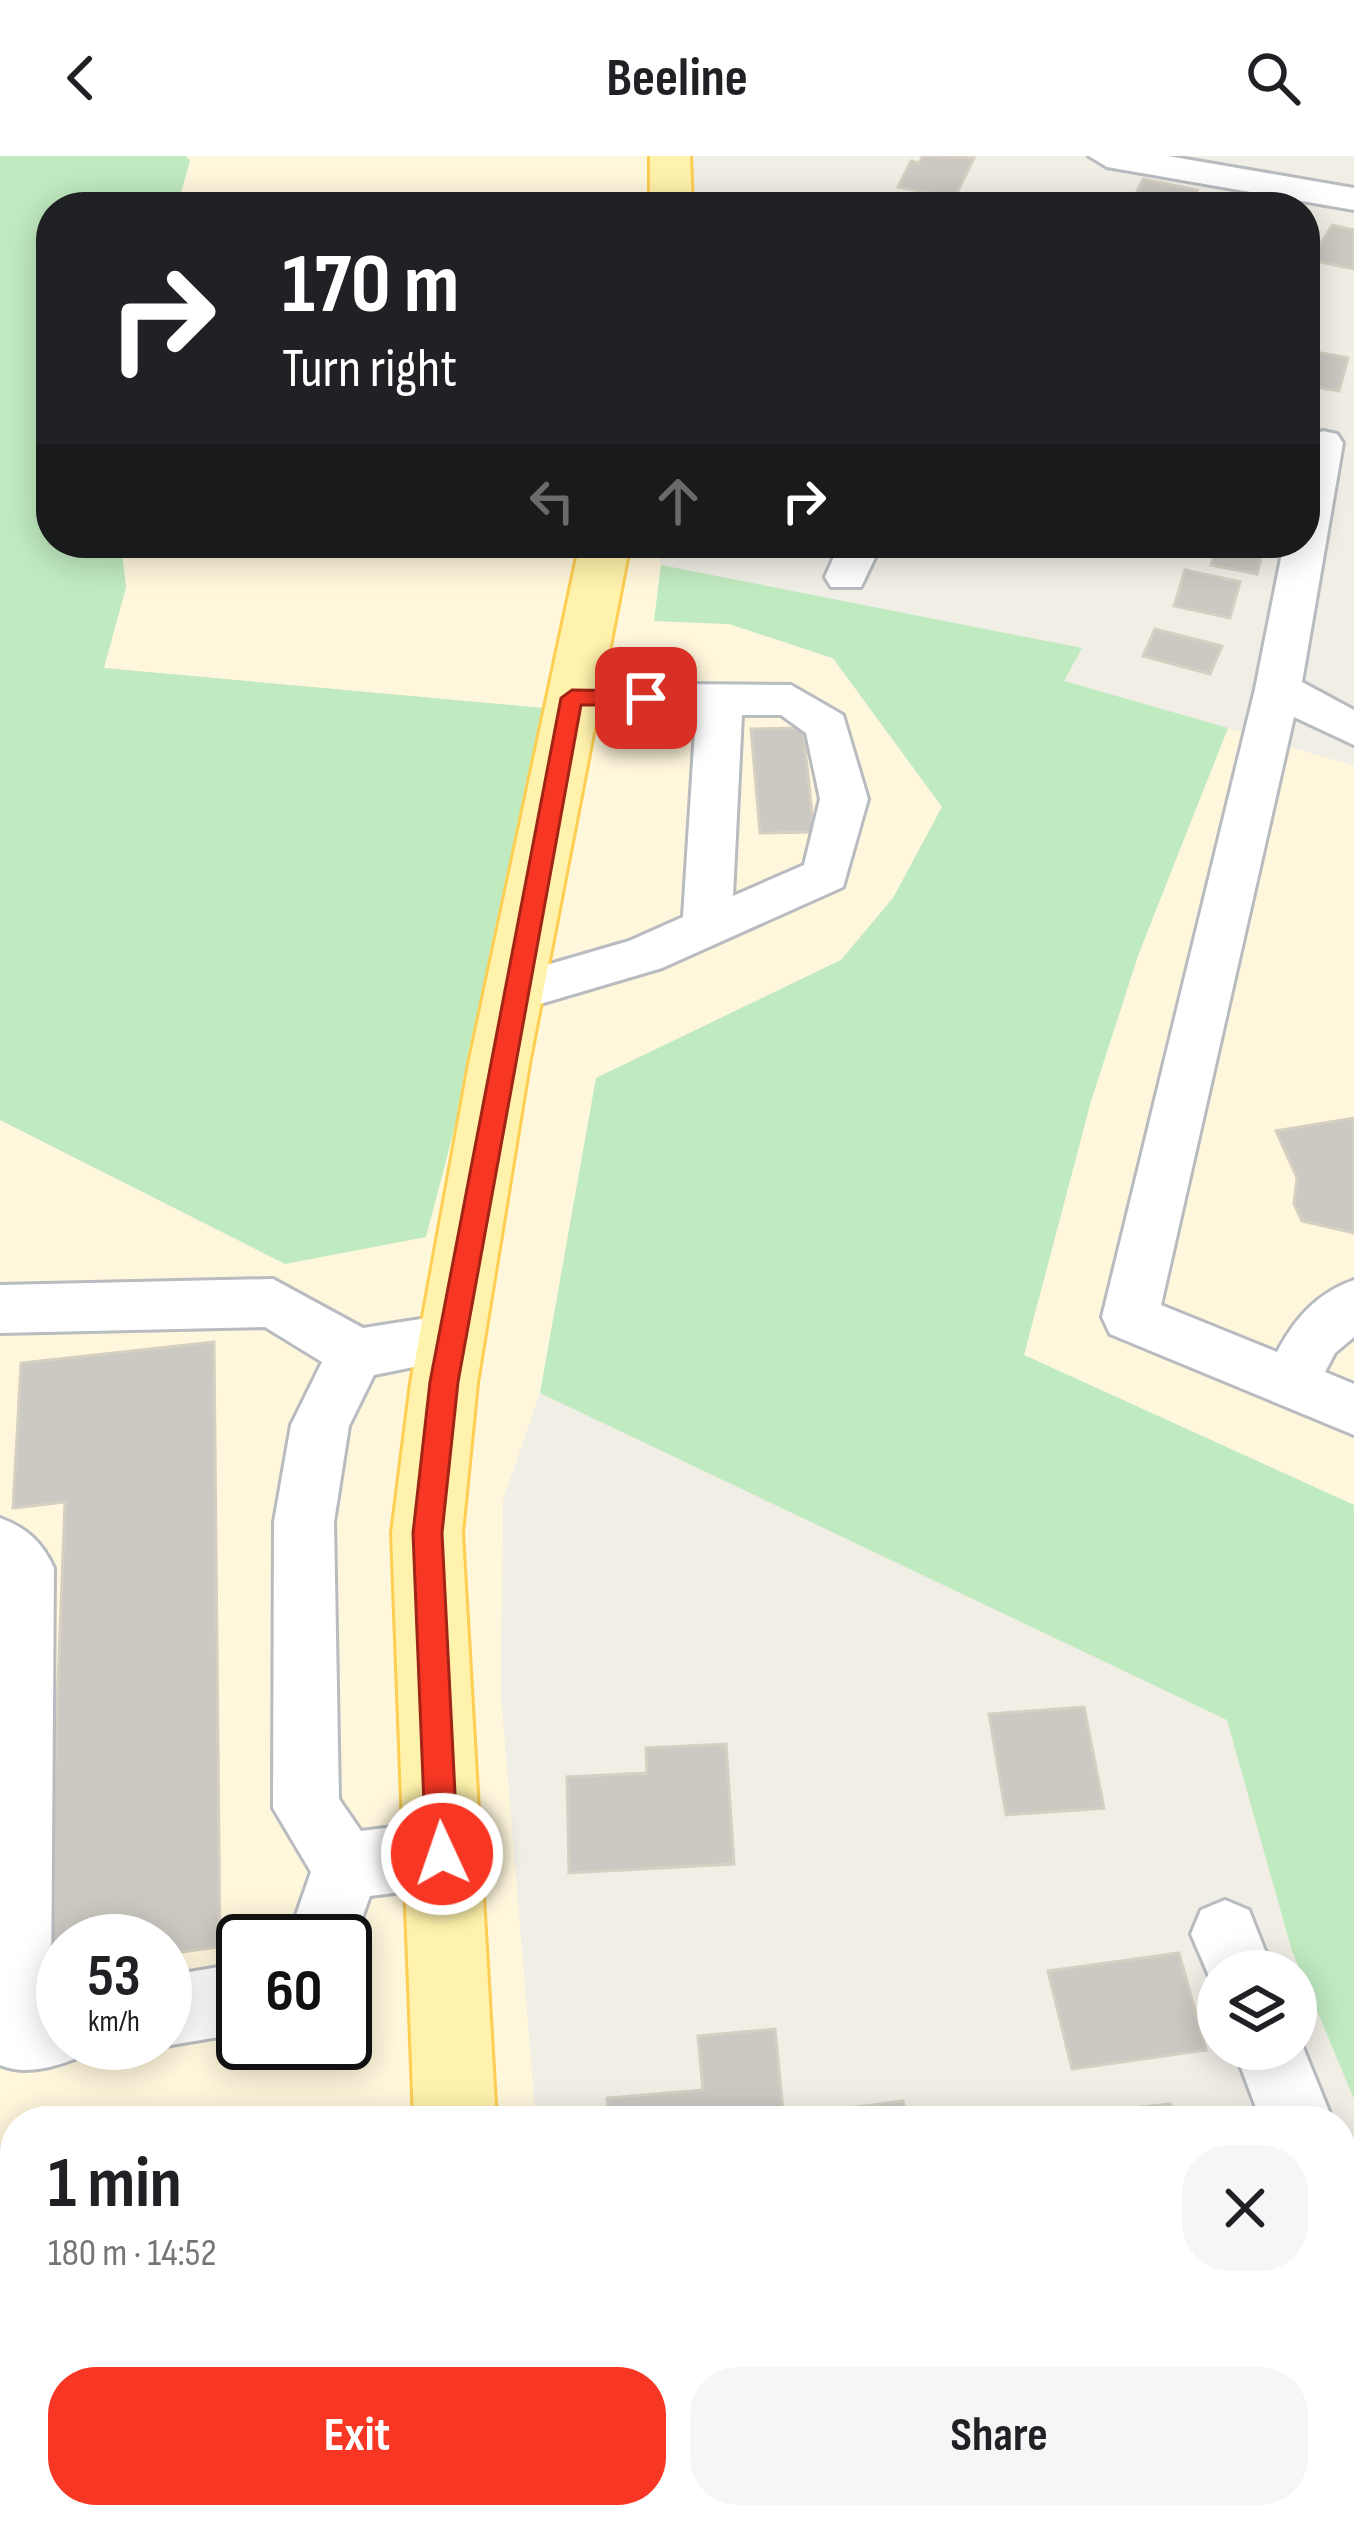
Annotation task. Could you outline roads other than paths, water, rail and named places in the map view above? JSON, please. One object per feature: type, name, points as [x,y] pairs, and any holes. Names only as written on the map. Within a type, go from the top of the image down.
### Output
[{"type":"main road","points":[[670,156],[671,192]]},
{"type":"main road","points":[[453,2106],[427,1533],[453,1338],[514,993],[602,558]]},
{"type":"street","points":[[1107,156],[1314,192]]},
{"type":"street","points":[[1320,193],[1354,199]]},
{"type":"street","points":[[1320,474],[1327,443]]},
{"type":"street","points":[[1302,558],[1278,689],[1130,1317],[1354,1410]]},
{"type":"street","points":[[1278,689],[1354,728]]},
{"type":"street","points":[[514,993],[644,955],[826,875],[844,800],[827,726],[791,700],[572,698]]},
{"type":"street","points":[[707,925],[720,698]]},
{"type":"street","points":[[0,1309],[273,1304],[356,1353],[453,1338]]},
{"type":"street","points":[[1290,1384],[1315,1336],[1354,1304]]},
{"type":"street","points":[[346,1866],[306,1808],[304,1522],[320,1425],[356,1353]]},
{"type":"street","points":[[0,1545],[23,1568],[16,2037],[36,2034]]},
{"type":"street","points":[[346,1866],[442,1854]]},
{"type":"street","points":[[330,1914],[346,1866]]},
{"type":"street","points":[[1277,2070],[1291,2106]]}]
